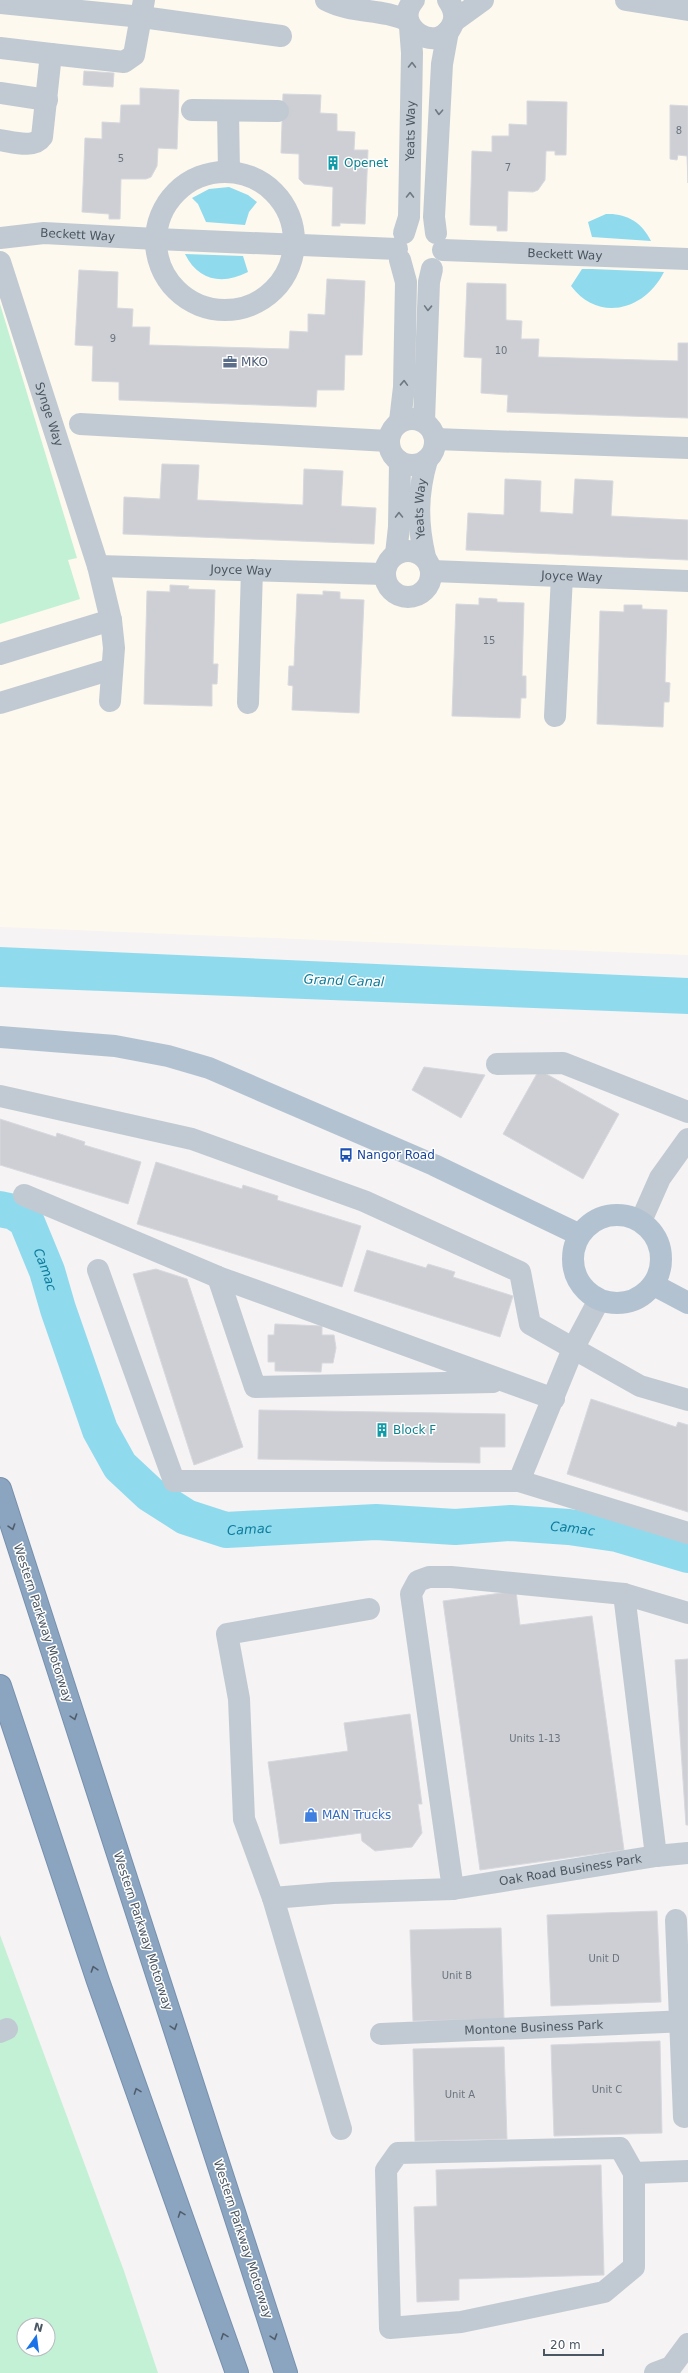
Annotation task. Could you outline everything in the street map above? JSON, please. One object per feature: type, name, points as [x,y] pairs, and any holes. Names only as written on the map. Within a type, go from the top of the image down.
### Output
[{"type":"highway","name":"Western Parkway Motorway","points":[[0,1489],[286,2373]]},
{"type":"highway","points":[[0,1686],[98,1981],[237,2373]]},
{"type":"main road","points":[[0,1037],[115,1046],[168,1056],[209,1068],[434,1165],[580,1235]]},
{"type":"main road","points":[[614,1215],[628,1216],[641,1222],[652,1231],[659,1243],[662,1257],[660,1272],[654,1285],[643,1296],[629,1302],[614,1304],[599,1300],[586,1291],[577,1279],[573,1264],[574,1249],[580,1235],[589,1225],[601,1218],[614,1215]]},
{"type":"main road","points":[[654,1285],[688,1303]]},
{"type":"street","points":[[326,0],[351,10],[388,14],[409,24],[415,33],[428,39],[442,36],[451,26],[483,0]]},
{"type":"street","name":"Yeats Way","points":[[400,422],[404,387],[406,282],[400,248],[409,217],[412,53],[409,8],[414,0]]},
{"type":"street","points":[[439,242],[423,227],[416,227],[400,248],[410,271],[425,272],[432,269],[441,257],[439,242],[434,217],[442,64],[451,26],[452,7],[448,0]]},
{"type":"street","points":[[626,0],[688,10]]},
{"type":"street","points":[[0,3],[143,9],[281,36]]},
{"type":"street","points":[[0,48],[124,62],[134,56],[143,9]]},
{"type":"street","points":[[0,140],[33,144],[39,142],[42,137],[51,54]]},
{"type":"street","points":[[0,93],[47,100]]},
{"type":"street","points":[[192,110],[278,111]]},
{"type":"street","points":[[228,111],[229,172]]},
{"type":"street","points":[[229,172],[254,179],[275,194],[289,216],[293,228],[294,244],[288,269],[281,282],[271,292],[245,307],[216,309],[202,306],[178,290],[161,266],[156,239],[162,214],[175,194],[189,183],[205,175],[229,172]]},
{"type":"street","name":"Beckett Way","points":[[0,238],[44,233],[156,239],[400,248]]},
{"type":"street","name":"Beckett Way","points":[[439,242],[688,259]]},
{"type":"street","name":"Synge Way","points":[[0,262],[98,566],[111,620],[114,648],[110,701]]},
{"type":"street","points":[[432,269],[428,304],[429,430],[432,454],[427,460],[414,465],[400,462],[391,453],[388,441],[394,426],[400,422],[412,418],[429,430],[688,448]]},
{"type":"street","points":[[80,424],[388,441]]},
{"type":"street","name":"Yeats Way","points":[[427,460],[422,478],[418,528],[428,564]]},
{"type":"street","name":"Yeats Way","points":[[396,554],[399,527],[400,462]]},
{"type":"street","points":[[411,551],[428,564],[428,587],[417,596],[409,598],[394,594],[389,588],[384,574],[390,559],[396,554],[411,551]]},
{"type":"street","name":"Joyce Way","points":[[428,564],[562,576],[688,581]]},
{"type":"street","name":"Joyce Way","points":[[98,566],[384,574]]},
{"type":"street","points":[[248,703],[252,570]]},
{"type":"street","points":[[555,716],[562,576]]},
{"type":"street","points":[[0,654],[111,620]]},
{"type":"street","points":[[0,703],[112,669]]},
{"type":"street","points":[[497,1064],[563,1063],[688,1112]]},
{"type":"street","points":[[0,1096],[192,1139],[364,1201],[520,1272],[530,1324],[640,1386],[688,1400]]},
{"type":"street","points":[[641,1222],[660,1178],[688,1139]]},
{"type":"street","points":[[24,1195],[218,1277],[554,1399]]},
{"type":"street","points":[[98,1270],[174,1481],[519,1481],[688,1533]]},
{"type":"street","points":[[218,1277],[255,1387],[506,1381]]},
{"type":"street","points":[[519,1481],[574,1349],[599,1300]]},
{"type":"street","points":[[453,1889],[411,1594],[418,1581],[429,1577],[451,1577],[624,1594],[688,1613]]},
{"type":"street","points":[[624,1594],[656,1856]]},
{"type":"street","points":[[341,2128],[273,1898],[244,1819],[239,1699],[227,1634],[369,1609]]},
{"type":"street","name":"Oak Road Business Park","points":[[273,1898],[332,1893],[453,1889],[656,1856],[688,1853]]},
{"type":"street","points":[[676,1920],[684,2022],[684,2117]]},
{"type":"street","name":"Montone Business Park","points":[[381,2034],[684,2022]]},
{"type":"street","points":[[620,2148],[634,2173],[634,2267],[604,2292],[461,2322],[390,2328],[386,2170],[398,2153],[620,2148]]},
{"type":"street","points":[[634,2173],[688,2171]]},
{"type":"street","points":[[655,2373],[671,2367],[688,2344]]},
{"type":"shaded area","points":[[0,0],[688,0],[688,955],[0,927]]},
{"type":"green space","points":[[0,304],[77,558],[68,560],[80,599],[0,624]]},
{"type":"green space","points":[[0,1935],[124,2271],[158,2373],[0,2373]]},
{"type":"water","points":[[229,187],[248,195],[257,202],[249,212],[245,225],[206,222],[198,204],[192,198],[209,189]]},
{"type":"water","points":[[606,214],[620,215],[633,220],[643,229],[651,241],[592,237],[588,222]]},
{"type":"water","points":[[185,254],[243,256],[248,272],[229,278],[212,278],[197,270],[190,263]]},
{"type":"water","points":[[582,269],[664,272],[656,285],[634,303],[621,307],[608,308],[595,305],[582,298],[571,286]]},
{"type":"water","name":"Grand Canal","points":[[0,947],[688,978],[688,1014],[0,987]]},
{"type":"building","points":[[84,71],[114,73],[113,87],[83,85]]},
{"type":"building","points":[[140,88],[179,90],[177,149],[158,148],[157,166],[151,177],[146,179],[121,179],[120,219],[109,219],[109,214],[82,212],[85,138],[102,139],[102,122],[120,123],[121,105],[140,105]]},
{"type":"building","name":"Openet","points":[[283,94],[321,95],[320,113],[337,114],[337,131],[355,132],[354,150],[368,150],[365,224],[340,223],[340,226],[332,226],[333,187],[304,184],[299,179],[299,154],[281,153]]},
{"type":"building","points":[[527,101],[567,102],[566,155],[555,155],[555,151],[546,151],[545,180],[538,190],[533,192],[508,191],[507,231],[497,231],[497,226],[470,225],[472,151],[492,152],[492,136],[509,136],[509,124],[527,125]]},
{"type":"building","points":[[670,105],[688,106],[688,183],[687,156],[678,155],[677,160],[670,159]]},
{"type":"building","points":[[79,270],[118,272],[117,308],[133,309],[132,327],[150,327],[149,345],[289,349],[290,331],[308,332],[308,314],[325,315],[327,279],[365,281],[362,355],[345,355],[344,390],[317,390],[316,407],[119,400],[119,382],[92,381],[93,346],[75,345]]},
{"type":"building","points":[[467,283],[506,284],[506,320],[522,321],[521,339],[539,339],[538,357],[678,361],[678,343],[688,343],[688,418],[507,412],[508,395],[481,393],[482,358],[464,357]]},
{"type":"building","points":[[162,464],[199,465],[197,500],[303,505],[304,469],[343,471],[341,506],[376,508],[374,544],[123,534],[124,497],[160,499]]},
{"type":"building","points":[[505,479],[541,481],[540,512],[573,514],[575,479],[613,481],[611,516],[688,520],[688,560],[466,550],[468,513],[504,515]]},
{"type":"building","points":[[170,585],[189,586],[188,589],[215,590],[213,664],[218,664],[217,684],[212,684],[212,706],[144,704],[147,591],[170,592]]},
{"type":"building","points":[[323,591],[340,592],[340,599],[364,600],[359,713],[292,710],[293,686],[288,685],[289,666],[294,666],[297,594],[323,595]]},
{"type":"building","points":[[479,598],[497,599],[497,602],[524,603],[522,676],[526,676],[526,698],[521,698],[520,718],[452,716],[456,604],[479,605]]},
{"type":"building","points":[[624,605],[642,605],[642,609],[667,610],[665,682],[670,683],[669,702],[664,702],[663,727],[597,724],[600,611],[624,612]]},
{"type":"building","points":[[424,1067],[485,1075],[461,1118],[412,1090]]},
{"type":"building","points":[[539,1070],[619,1114],[583,1179],[503,1134]]},
{"type":"building","points":[[0,1119],[56,1137],[57,1133],[85,1142],[84,1145],[141,1162],[128,1204],[0,1165]]},
{"type":"building","points":[[156,1162],[242,1189],[243,1185],[278,1196],[277,1200],[361,1226],[342,1287],[137,1224]]},
{"type":"building","points":[[367,1250],[426,1268],[428,1264],[455,1272],[453,1277],[513,1296],[500,1337],[354,1291]]},
{"type":"building","points":[[156,1269],[187,1279],[243,1447],[194,1465],[133,1274]]},
{"type":"building","points":[[275,1324],[322,1326],[322,1335],[334,1335],[336,1348],[333,1363],[322,1363],[321,1372],[275,1371],[275,1362],[268,1362],[268,1335],[274,1335]]},
{"type":"building","points":[[591,1399],[676,1427],[678,1422],[688,1425],[688,1512],[567,1474]]},
{"type":"building","name":"Block F","points":[[259,1410],[505,1414],[505,1447],[480,1447],[480,1463],[258,1459]]},
{"type":"building","points":[[516,1591],[520,1625],[592,1616],[624,1850],[480,1870],[443,1601]]},
{"type":"building","points":[[688,1659],[688,1825],[686,1825],[675,1660]]},
{"type":"building","points":[[410,1714],[422,1804],[418,1804],[422,1833],[412,1847],[375,1851],[362,1841],[361,1833],[280,1844],[268,1762],[348,1751],[344,1723]]},
{"type":"building","points":[[657,1911],[661,2002],[551,2006],[547,1915]]},
{"type":"building","points":[[501,1928],[504,2019],[413,2021],[410,1930]]},
{"type":"building","points":[[660,2041],[662,2133],[554,2136],[551,2045]]},
{"type":"building","points":[[504,2047],[507,2139],[415,2141],[413,2049]]},
{"type":"building","points":[[601,2165],[604,2275],[459,2279],[459,2300],[417,2302],[414,2207],[437,2206],[436,2170]]},
{"type":"waterway","name":"Camac","points":[[0,1209],[14,1212],[26,1220],[47,1271],[58,1309],[100,1430],[120,1466],[150,1494],[186,1517],[226,1530],[376,1522],[455,1527],[511,1523],[569,1527],[617,1534],[688,1555]]},
{"type":"place","name":"Openet","points":[[333,163]]},
{"type":"place","name":"MKO","points":[[230,362]]},
{"type":"place","name":"Nangor Road","points":[[346,1155]]},
{"type":"place","name":"Block F","points":[[382,1430]]},
{"type":"place","name":"MAN Trucks","points":[[311,1815]]}]
